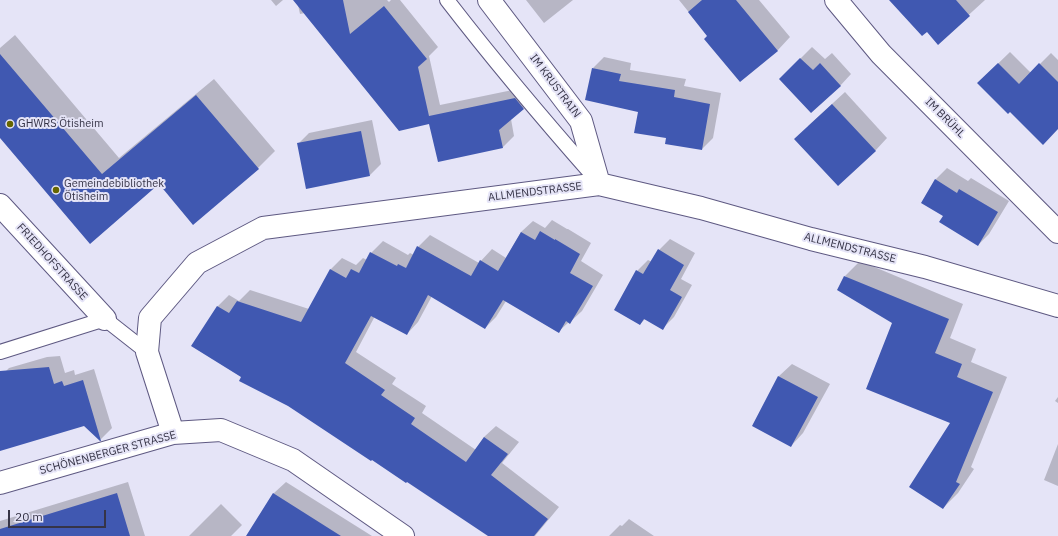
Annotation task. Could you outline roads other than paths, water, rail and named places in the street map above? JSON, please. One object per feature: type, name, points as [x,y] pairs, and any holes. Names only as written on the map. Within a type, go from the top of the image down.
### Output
[{"type":"street","name":"IM KRUSTRAIN","points":[[489,0],[582,121],[599,184]]},
{"type":"street","name":"IM BRÜHL","points":[[836,0],[881,54],[1058,232]]},
{"type":"street","name":"ALLMENDSTRASSE","points":[[173,433],[146,352],[150,318],[197,264],[263,228],[599,184],[701,208],[812,239],[925,267],[1058,306]]},
{"type":"street","name":"FRIEDHOFSTRASSE","points":[[0,205],[105,319]]},
{"type":"street","name":"SCHÖNENBERGER STRASSE","points":[[0,483],[173,433],[221,430],[293,460],[403,536]]},
{"type":"lane","points":[[447,0],[599,184]]},
{"type":"lane","points":[[0,352],[105,319],[146,352]]},
{"type":"place","name":"GHWRS Ötisheim","points":[[10,124]]},
{"type":"place","name":"Gemeindebibliothek Ötisheim","points":[[56,190]]}]
